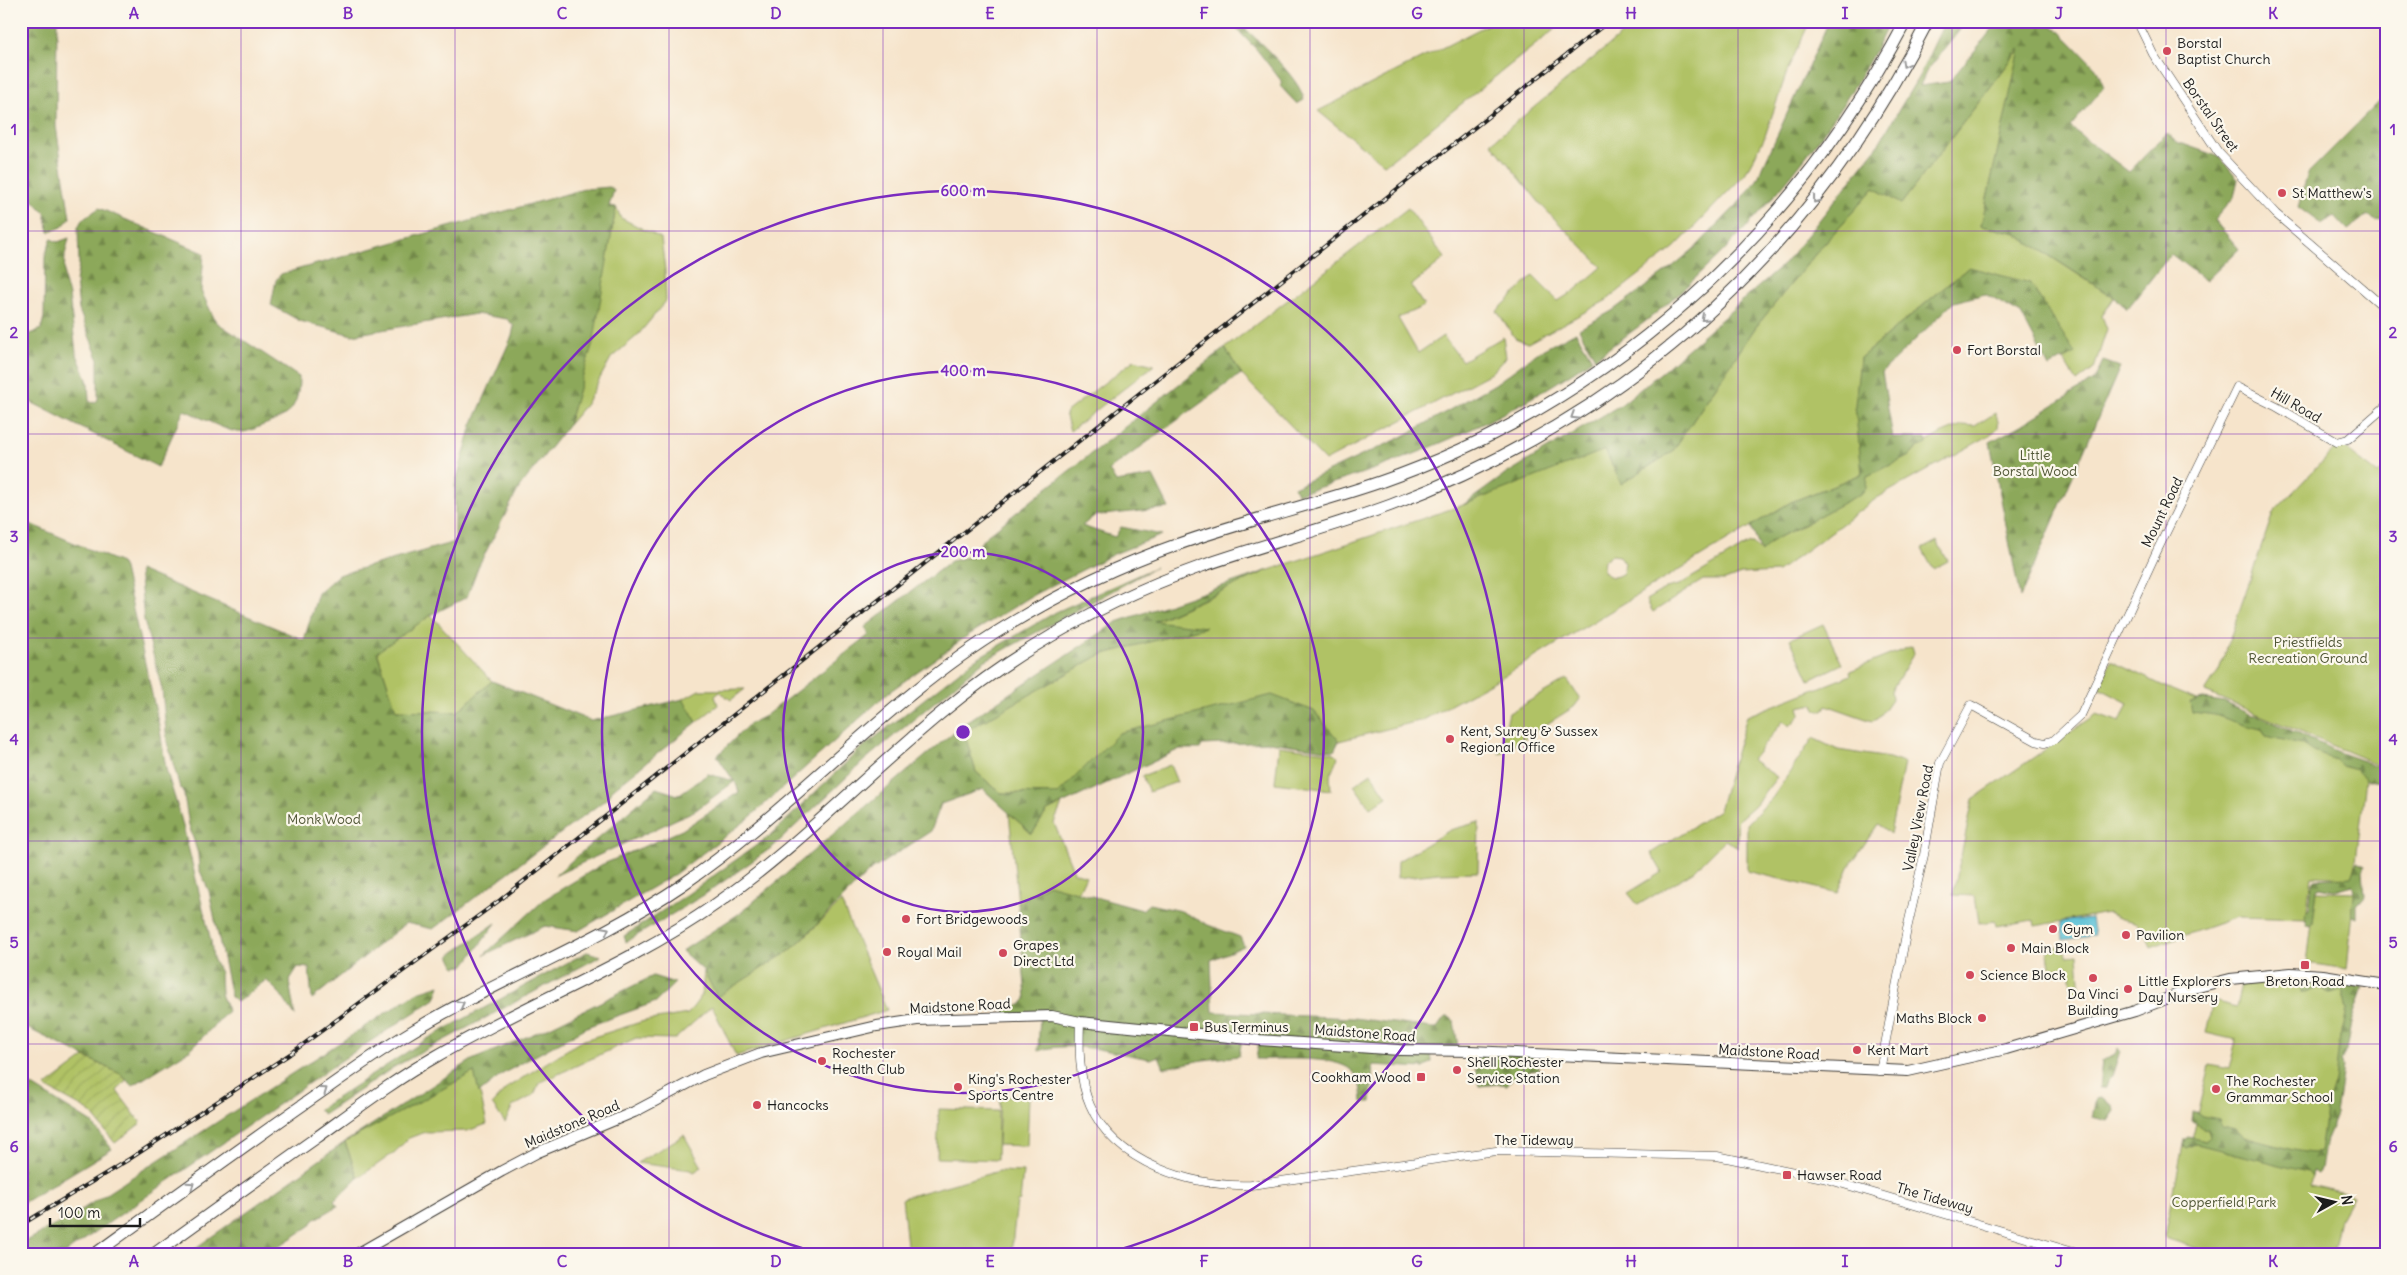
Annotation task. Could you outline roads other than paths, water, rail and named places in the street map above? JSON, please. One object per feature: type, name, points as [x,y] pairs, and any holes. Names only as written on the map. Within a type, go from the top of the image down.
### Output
[{"type":"highway","points":[[95,1254],[266,1130],[407,1034],[479,994],[617,924],[701,872],[766,821],[918,686],[1006,626],[1072,590],[1137,560],[1213,533],[1382,482],[1433,462],[1533,413],[1607,365],[1661,325],[1706,286],[1780,210],[1836,138],[1873,81],[1906,21]]},
{"type":"highway","points":[[154,1254],[344,1117],[432,1059],[480,1032],[641,951],[715,905],[775,858],[937,715],[996,670],[1039,643],[1104,607],[1180,574],[1362,516],[1446,483],[1534,439],[1607,394],[1651,362],[1720,303],[1748,276],[1805,212],[1843,164],[1874,117],[1928,21]]},
{"type":"main road","name":"Maidstone Road","points":[[357,1254],[536,1153],[634,1112],[704,1075],[761,1053],[840,1033],[917,1020],[1052,1016],[1080,1022],[1242,1039],[1399,1050],[1471,1051],[1908,1072],[1979,1056],[2134,1011],[2194,988],[2239,977],[2276,974],[2323,975],[2386,985]]},
{"type":"street","name":"Borstal Street","points":[[2136,21],[2153,54],[2218,152],[2276,214],[2384,305]]},
{"type":"street","name":"Hill Road","points":[[2237,387],[2334,441],[2344,442],[2386,406]]},
{"type":"street","name":"Mount Road","points":[[2110,649],[2237,387]]},
{"type":"street","name":"Valley View Road","points":[[1880,1071],[1882,1051],[1924,854],[1940,762],[1971,705],[2036,741],[2044,743],[2054,740],[2081,715],[2110,649]]},
{"type":"street","name":"The Tideway","points":[[1080,1022],[1079,1044],[1084,1088],[1090,1105],[1103,1128],[1126,1149],[1150,1164],[1186,1178],[1220,1184],[1251,1185],[1502,1151],[1717,1156],[1823,1178],[2080,1254]]},
{"type":"water","points":[[2091,918],[2094,936],[2063,940],[2061,922]]},
{"type":"railway","points":[[21,1225],[131,1158],[290,1054],[500,900],[1609,21]]},
{"type":"place","name":"Borstal Baptist Church","points":[[2167,51]]},
{"type":"place","name":"St Matthew's","points":[[2282,193]]},
{"type":"place","name":"Fort Borstal","points":[[1957,350]]},
{"type":"place","name":"Kent, Surrey & Sussex Regional Office","points":[[1450,739]]},
{"type":"place","name":"Fort Bridgewoods","points":[[906,919]]},
{"type":"place","name":"Gym","points":[[2053,929]]},
{"type":"place","name":"Pavilion","points":[[2126,935]]},
{"type":"place","name":"Main Block","points":[[2011,948]]},
{"type":"place","name":"Royal Mail","points":[[887,952]]},
{"type":"place","name":"Grapes Direct Ltd","points":[[1003,953]]},
{"type":"place","name":"Breton Road","points":[[2305,965]]},
{"type":"place","name":"Science Block","points":[[1970,975]]},
{"type":"place","name":"Da Vinci Building","points":[[2093,978]]},
{"type":"place","name":"Little Explorers Day Nursery","points":[[2128,989]]},
{"type":"place","name":"Maths Block","points":[[1982,1018]]},
{"type":"place","name":"Bus Terminus","points":[[1194,1027]]},
{"type":"place","name":"Kent Mart","points":[[1857,1050]]},
{"type":"place","name":"Rochester Health Club","points":[[822,1061]]},
{"type":"place","name":"Shell Rochester Service Station","points":[[1457,1070]]},
{"type":"place","name":"Cookham Wood","points":[[1421,1077]]},
{"type":"place","name":"King's Rochester Sports Centre","points":[[958,1087]]},
{"type":"place","name":"The Rochester Grammar School","points":[[2216,1089]]},
{"type":"place","name":"Hancocks","points":[[757,1105]]},
{"type":"place","name":"Hawser Road","points":[[1787,1175]]},
{"type":"park label","name":"Little Borstal Wood","points":[[2035,464]]},
{"type":"park label","name":"Priestfields Recreation Ground","points":[[2308,650]]},
{"type":"park label","name":"Monk Wood","points":[[324,819]]},
{"type":"park label","name":"Copperfield Park","points":[[2224,1202]]}]
